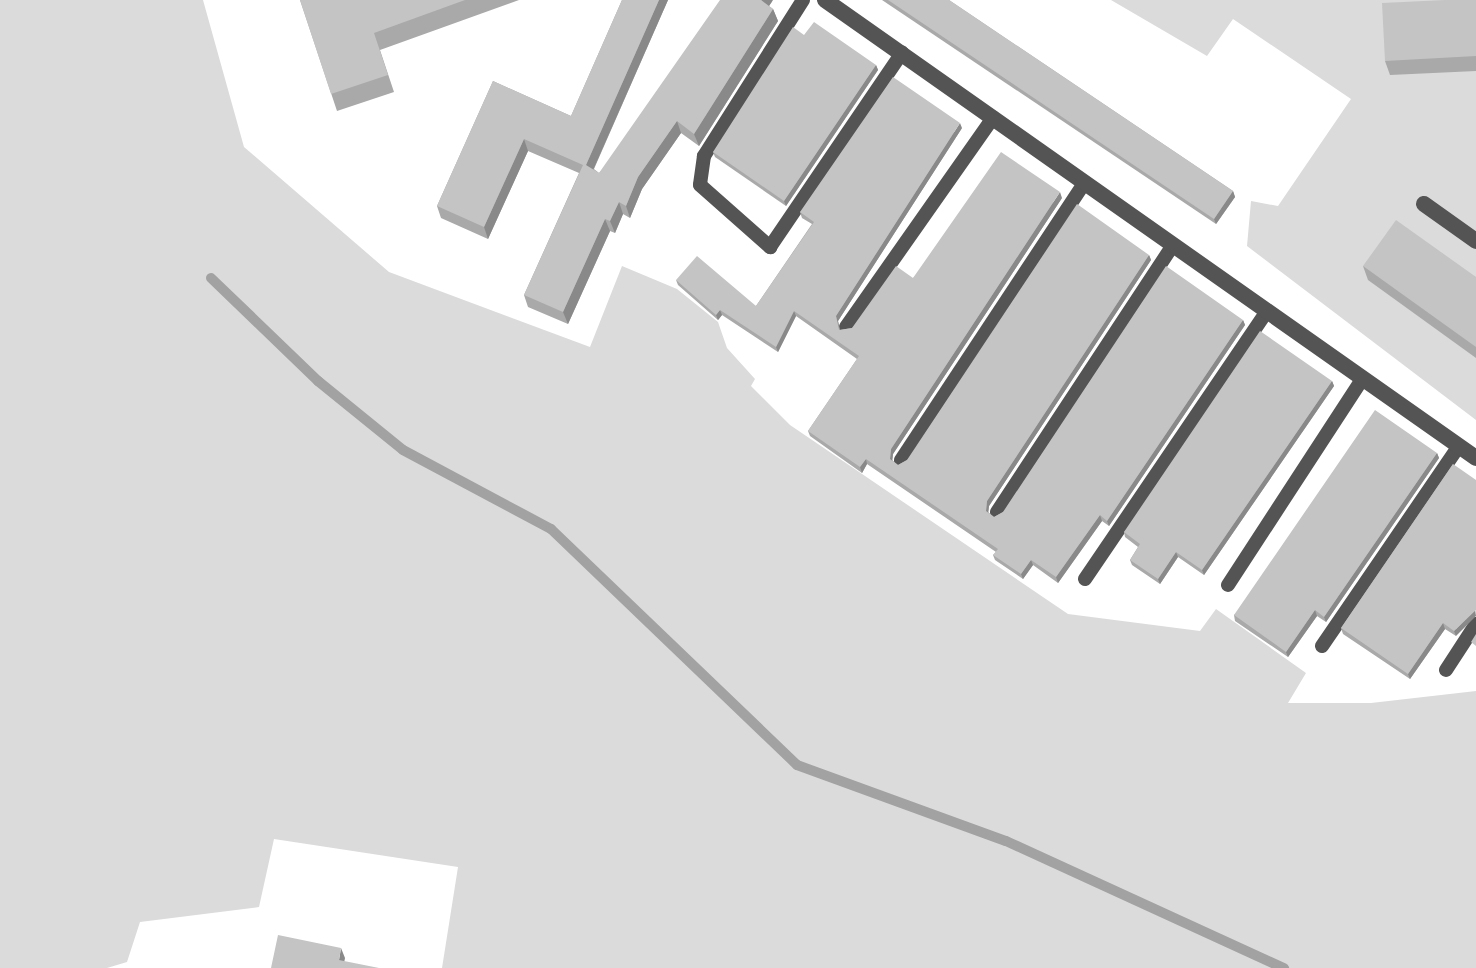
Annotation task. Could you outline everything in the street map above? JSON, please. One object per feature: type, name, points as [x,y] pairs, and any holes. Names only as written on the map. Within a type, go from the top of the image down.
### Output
[{"type":"street","points":[[825,0],[1476,458]]},
{"type":"street","points":[[1424,204],[1476,241]]},
{"type":"lane","points":[[803,0],[704,156],[700,185],[770,247],[902,53]]},
{"type":"lane","points":[[846,327],[993,118]]},
{"type":"lane","points":[[901,460],[1084,183]]},
{"type":"lane","points":[[997,512],[1173,245]]},
{"type":"lane","points":[[1085,579],[1267,311]]},
{"type":"lane","points":[[1228,585],[1363,378]]},
{"type":"lane","points":[[1322,646],[1459,446]]},
{"type":"lane","points":[[1446,670],[1476,624]]},
{"type":"shaded area","points":[[0,0],[203,0],[244,147],[389,272],[590,347],[622,266],[677,289],[718,322],[727,348],[755,379],[751,386],[790,425],[1068,614],[1200,631],[1216,609],[1306,673],[1288,703],[1371,703],[1476,691],[1476,968],[442,968],[458,867],[274,839],[259,907],[140,922],[127,962],[107,968],[0,968]]},
{"type":"shaded area","points":[[1111,0],[1476,0],[1476,420],[1247,246],[1251,201],[1278,206],[1351,99],[1233,19],[1207,56]]},
{"type":"building","points":[[300,0],[465,0],[374,33],[388,75],[331,94]]},
{"type":"building","points":[[622,0],[659,0],[586,165],[599,173],[720,0],[761,0],[773,9],[694,134],[677,121],[638,177],[626,206],[619,202],[610,221],[605,219],[563,312],[524,295],[583,165],[524,139],[484,227],[437,206],[493,81],[571,116]]},
{"type":"building","points":[[888,0],[949,0],[1233,191],[1214,219]]},
{"type":"building","points":[[1476,0],[1476,56],[1385,61],[1382,3]]},
{"type":"building","points":[[814,22],[876,65],[784,201],[713,152],[793,27],[804,35]]},
{"type":"building","points":[[893,77],[960,123],[836,316],[839,330],[852,328],[896,266],[913,278],[1001,152],[1060,192],[891,449],[890,459],[898,465],[907,460],[1077,204],[1149,255],[987,501],[986,511],[994,517],[1003,512],[1166,266],[1243,320],[1107,521],[1100,515],[1056,577],[1031,560],[1021,574],[993,555],[998,549],[866,459],[860,467],[808,431],[859,356],[794,311],[776,347],[720,310],[716,315],[676,280],[697,256],[756,306],[814,222],[800,212]]},
{"type":"building","points":[[1396,220],[1476,277],[1476,347],[1363,266]]},
{"type":"building","points":[[1260,331],[1332,381],[1202,570],[1176,552],[1158,579],[1130,560],[1140,544],[1124,532]]},
{"type":"building","points":[[1375,410],[1437,453],[1324,617],[1315,610],[1286,652],[1234,615]]},
{"type":"building","points":[[1453,464],[1476,480],[1476,610],[1454,631],[1443,623],[1408,674],[1341,628]]},
{"type":"building","points":[[278,935],[341,948],[339,960],[379,968],[271,968]]},
{"type":"waterway","points":[[211,278],[318,381],[403,450],[551,529],[797,765],[1006,841],[1284,968]]}]
